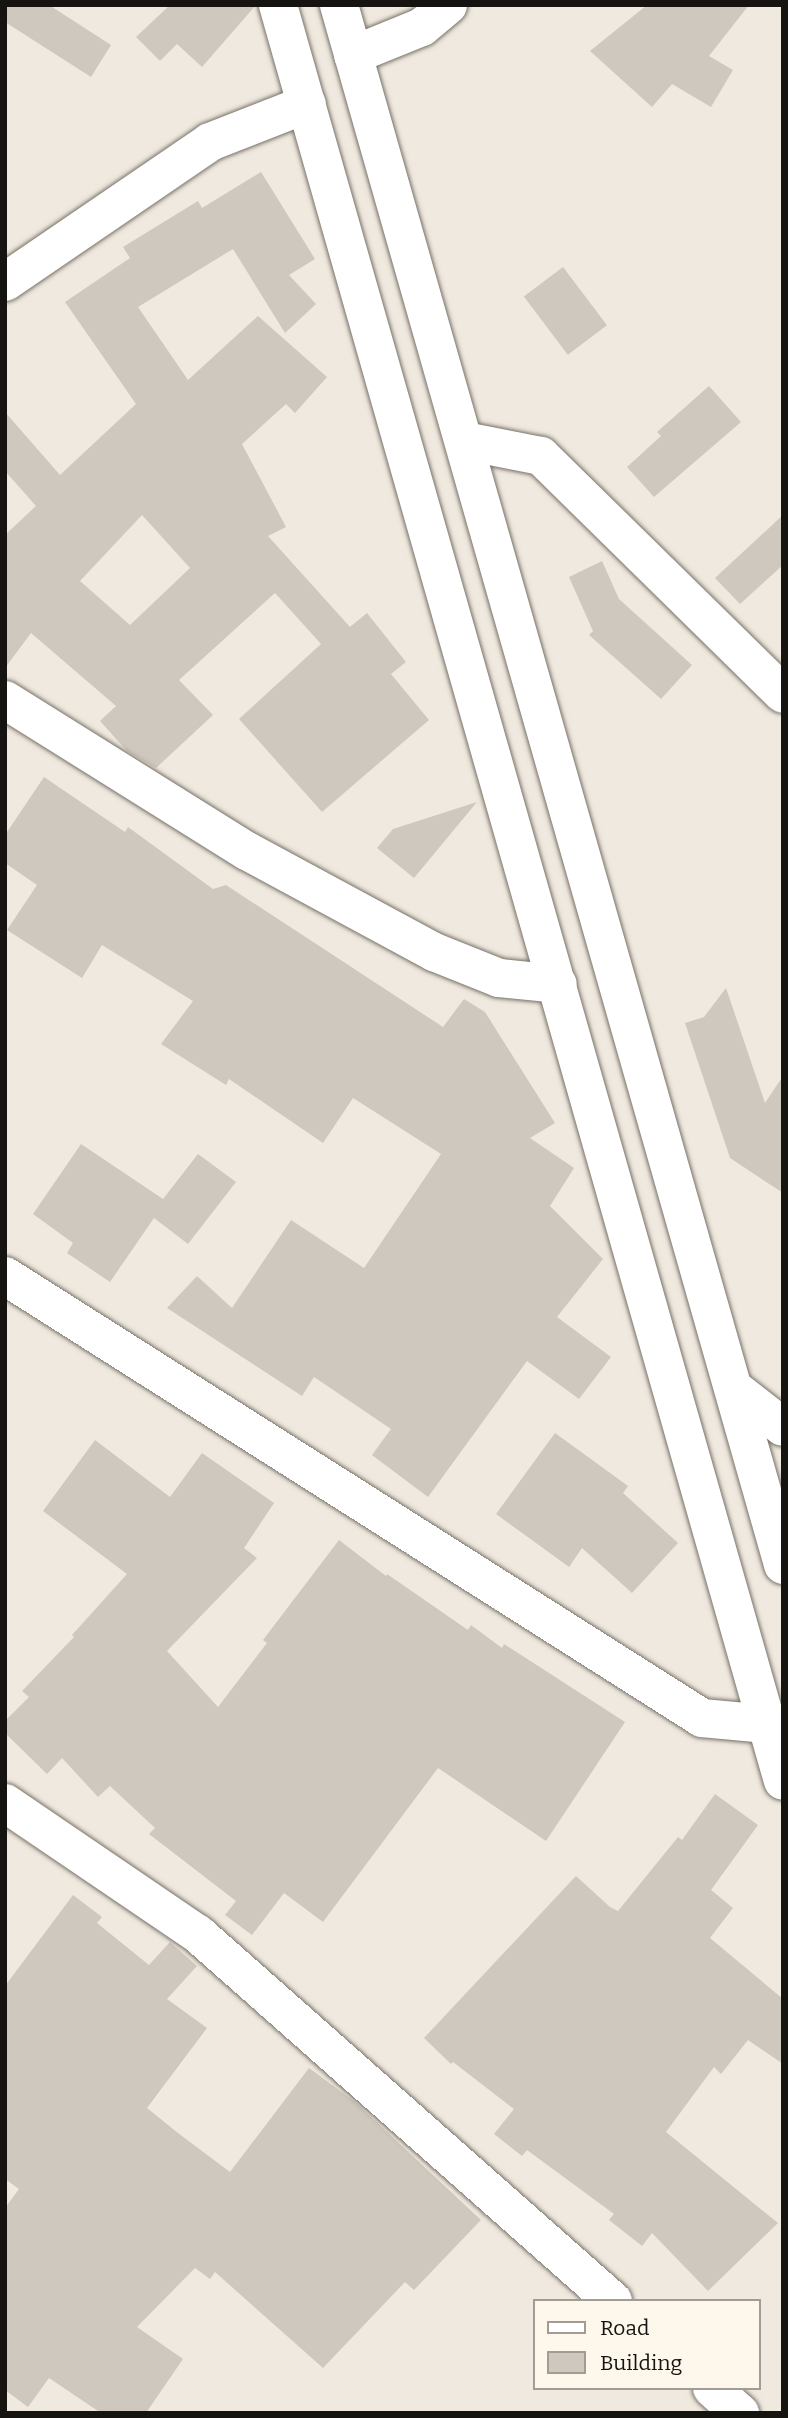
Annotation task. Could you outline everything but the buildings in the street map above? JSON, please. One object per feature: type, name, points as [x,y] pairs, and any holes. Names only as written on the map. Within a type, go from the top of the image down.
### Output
[{"type":"main road","points":[[278,5],[783,1781]]},
{"type":"main road","points":[[339,5],[783,1565]]},
{"type":"main road","points":[[353,55],[422,27],[448,5]]},
{"type":"main road","points":[[5,282],[210,142],[307,104]]},
{"type":"main road","points":[[465,441],[541,456],[783,694]]},
{"type":"main road","points":[[5,700],[247,851],[434,952],[499,978],[558,984]]},
{"type":"main road","points":[[5,1276],[702,1718],[767,1724]]},
{"type":"main road","points":[[733,1388],[783,1427]]},
{"type":"main road","points":[[5,1802],[198,1934],[611,2299]]},
{"type":"main road","points":[[714,2390],[740,2413]]}]
